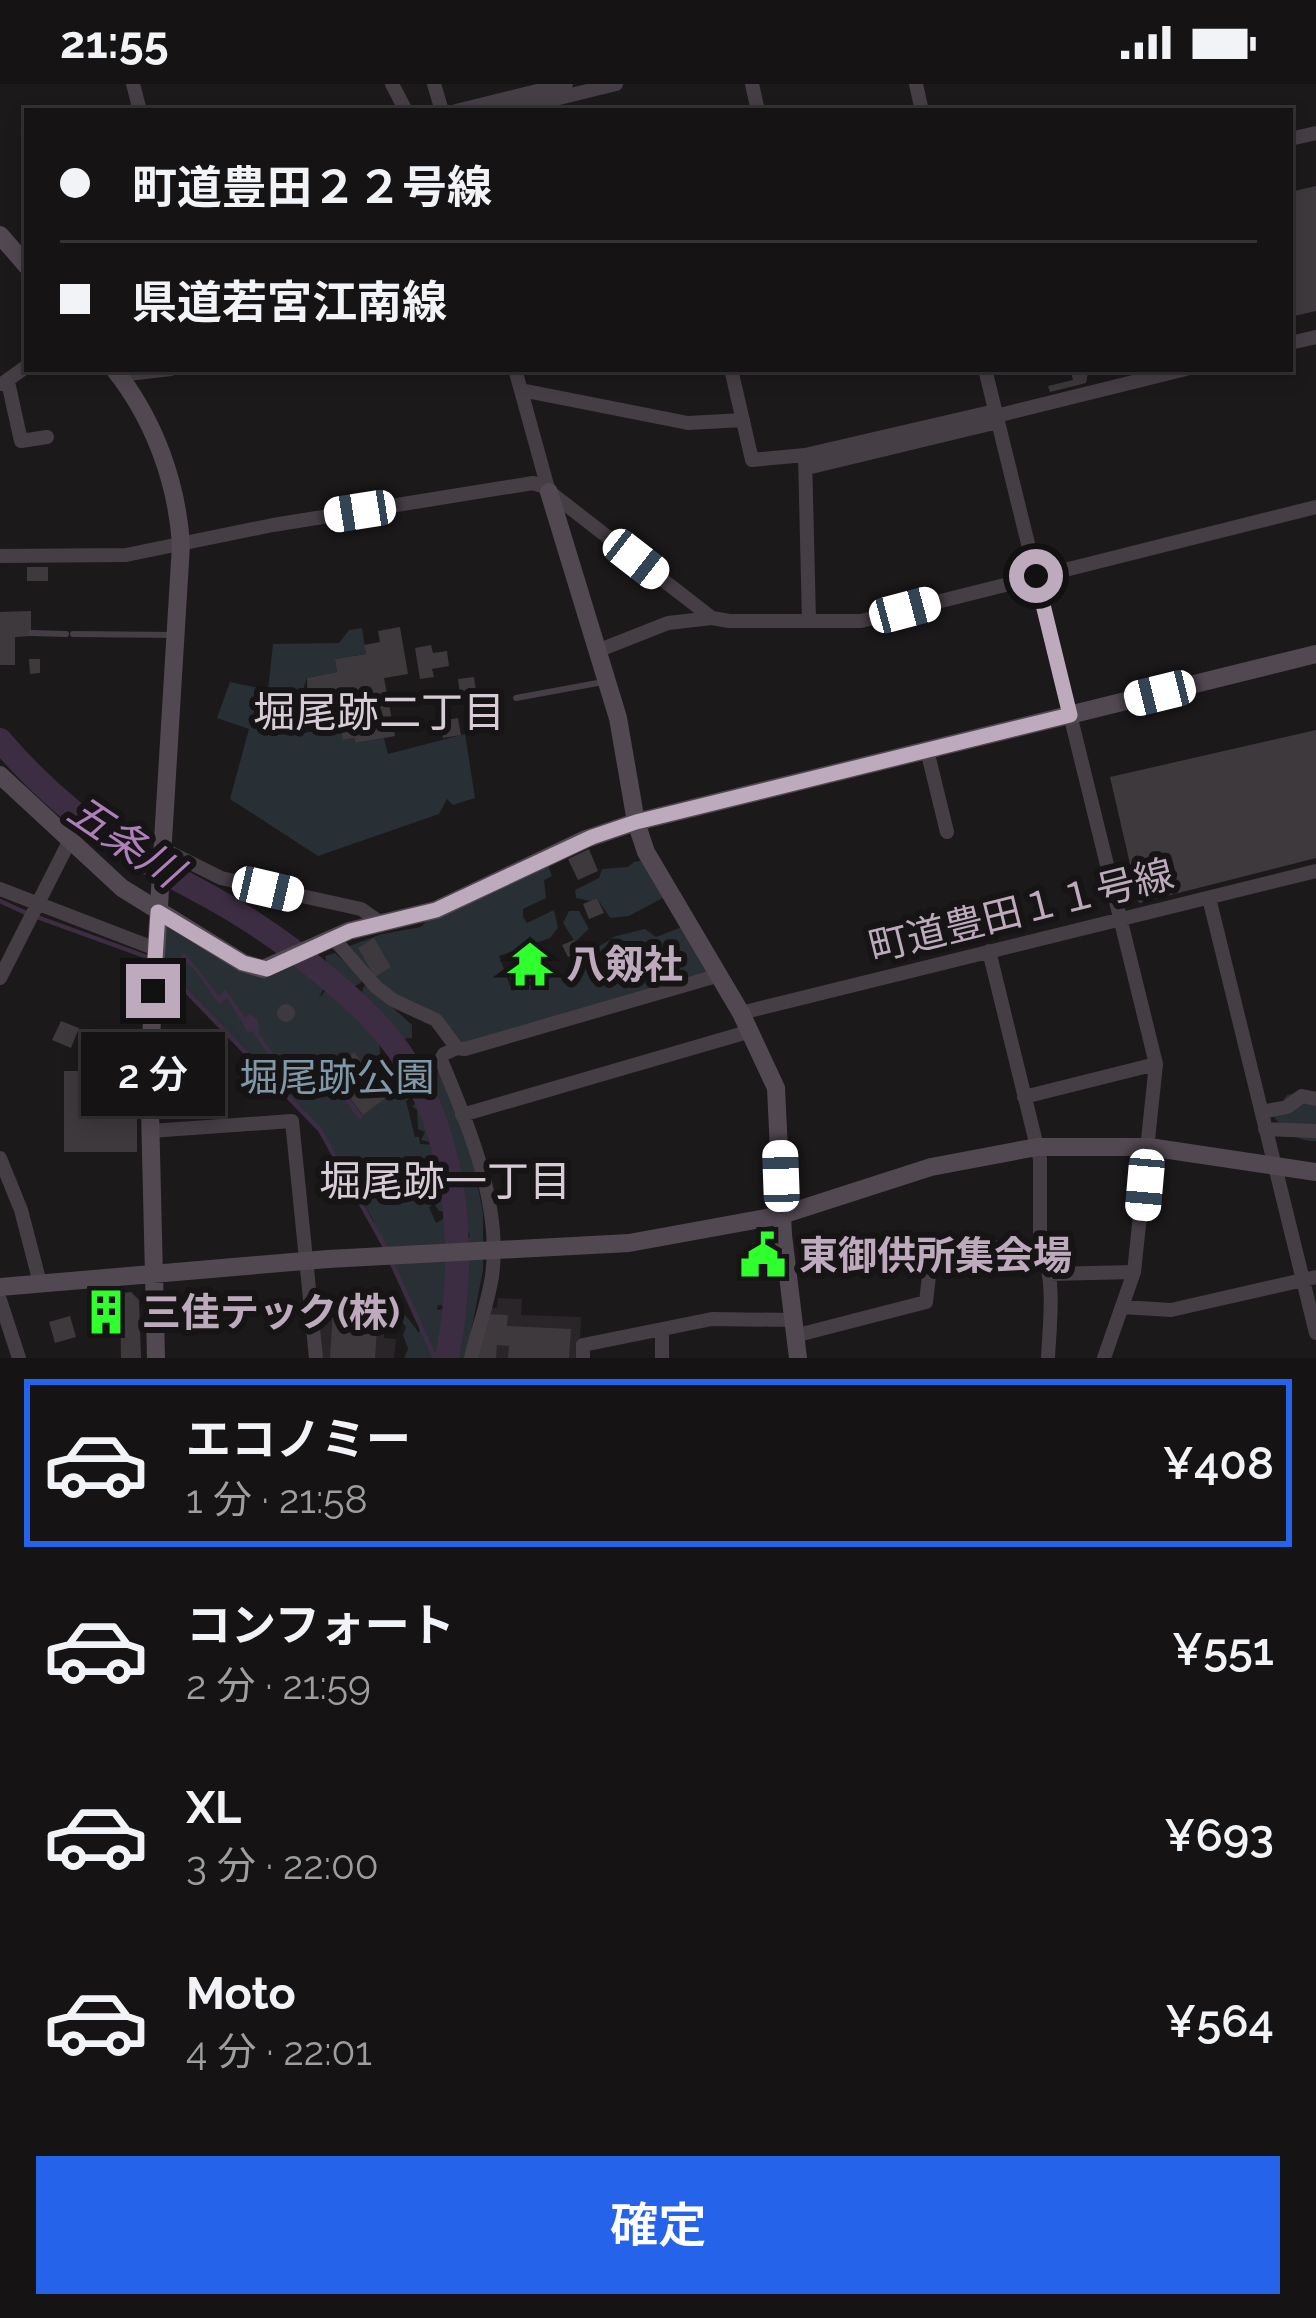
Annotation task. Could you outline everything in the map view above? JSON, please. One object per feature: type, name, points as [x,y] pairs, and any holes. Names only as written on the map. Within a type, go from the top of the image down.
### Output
[{"type":"main road","points":[[0,235],[24,263]]},
{"type":"main road","points":[[117,372],[149,424],[165,463],[181,545],[158,909],[150,1131],[156,1358]]},
{"type":"main road","points":[[549,492],[607,682],[646,851],[751,1031],[776,1088],[782,1214],[798,1358]]},
{"type":"main road","points":[[0,775],[122,888],[259,969],[381,922],[436,910],[592,837],[636,822],[1070,715],[1207,690],[1316,654]]},
{"type":"main road","points":[[0,1287],[307,1260],[629,1243],[782,1214],[931,1167],[1037,1147],[1149,1147],[1316,1172]]},
{"type":"street","points":[[468,108],[566,84]]},
{"type":"street","points":[[518,108],[616,84]]},
{"type":"street","points":[[516,372],[549,492]]},
{"type":"street","points":[[732,372],[752,460],[806,461],[1174,372]]},
{"type":"street","points":[[986,372],[1156,1064],[1134,1272],[1104,1358]]},
{"type":"street","points":[[4,383],[21,441],[47,437]]},
{"type":"street","points":[[521,390],[688,423],[743,420]]},
{"type":"street","points":[[806,461],[808,621]]},
{"type":"street","points":[[0,556],[125,555],[273,525],[533,483],[712,618]]},
{"type":"street","points":[[597,651],[668,623],[712,618],[861,621],[1316,507]]},
{"type":"street","points":[[927,750],[947,832]]},
{"type":"street","points":[[0,978],[4,958],[35,911],[70,840]]},
{"type":"street","points":[[162,851],[221,878],[361,909],[381,922]]},
{"type":"street","name":"町道豊田１１号線","points":[[741,1013],[1316,872]]},
{"type":"street","points":[[0,890],[35,911],[156,949]]},
{"type":"street","points":[[1209,898],[1274,1165],[1310,1278],[1316,1333]]},
{"type":"street","points":[[328,940],[393,1000],[436,1020],[457,1048]]},
{"type":"street","points":[[989,951],[1037,1147],[1040,1252]]},
{"type":"street","points":[[471,1358],[492,1281],[491,1251],[484,1185],[441,1060],[457,1048],[720,975]]},
{"type":"street","points":[[462,1115],[751,1031]]},
{"type":"street","points":[[1024,1097],[1156,1064]]},
{"type":"street","points":[[1262,1112],[1288,1107],[1302,1096],[1316,1099]]},
{"type":"street","points":[[150,1131],[292,1121],[316,1358]]},
{"type":"street","points":[[1265,1129],[1316,1131]]},
{"type":"street","points":[[0,1158],[21,1210],[40,1283]]},
{"type":"street","points":[[583,1358],[583,1345],[712,1318],[796,1328],[926,1302],[933,1240],[1040,1252],[1046,1258],[1048,1358]]},
{"type":"street","points":[[1049,1274],[1134,1272]]},
{"type":"street","points":[[1122,1307],[1171,1310],[1310,1278]]},
{"type":"street","points":[[0,1300],[19,1358]]},
{"type":"street","points":[[662,1331],[662,1358]]},
{"type":"lane","points":[[31,633],[178,635]]},
{"type":"lane","points":[[516,698],[607,682]]},
{"type":"shaded area","points":[[184,952],[219,996],[225,989],[245,1017],[250,1014],[258,1020],[259,1031],[248,1032],[227,998],[220,1004],[197,972],[180,960]]},
{"type":"shaded area","points":[[498,1298],[522,1299],[521,1315],[581,1317],[579,1358],[475,1358],[484,1307],[497,1308]]},
{"type":"shaded area","points":[[318,1305],[386,1306],[384,1338],[396,1339],[394,1358],[322,1358]]},
{"type":"green space","points":[[362,628],[366,654],[335,659],[337,672],[307,678],[300,698],[293,697],[294,734],[341,728],[344,740],[354,738],[357,743],[384,738],[388,754],[465,734],[475,798],[453,805],[447,799],[439,814],[318,856],[230,799],[249,729],[217,718],[230,682],[268,690],[273,644],[339,643],[349,630]]},
{"type":"green space","points":[[545,858],[552,876],[544,880],[546,898],[523,909],[523,917],[527,923],[554,910],[558,928],[550,938],[499,956],[512,991],[570,971],[580,958],[616,936],[645,929],[656,937],[690,924],[720,975],[467,1044],[440,1015],[394,994],[361,969],[349,946],[421,927],[436,910]]},
{"type":"green space","points":[[650,859],[672,893],[629,916],[610,918],[597,898],[576,898],[575,890],[599,878],[602,869]]},
{"type":"green space","points":[[569,911],[579,911],[589,929],[575,942],[563,923]]},
{"type":"green space","name":"堀尾跡公園","points":[[158,912],[243,963],[304,965],[309,974],[326,983],[319,998],[328,988],[334,992],[337,1001],[379,1035],[380,1054],[394,1073],[402,1067],[425,1090],[424,1097],[430,1101],[430,1133],[436,1135],[433,1143],[421,1140],[425,1132],[418,1129],[417,1110],[412,1106],[420,1101],[416,1093],[406,1101],[415,1137],[420,1144],[438,1145],[447,1186],[432,1195],[446,1190],[454,1194],[448,1212],[434,1204],[429,1207],[436,1223],[450,1215],[452,1226],[453,1288],[437,1310],[443,1309],[446,1341],[466,1272],[462,1256],[470,1235],[460,1216],[465,1213],[450,1171],[446,1127],[440,1123],[435,1092],[429,1092],[423,1078],[431,1068],[446,1077],[469,1140],[483,1213],[483,1270],[466,1358],[448,1358],[446,1345],[441,1348],[444,1358],[404,1358],[406,1327],[398,1317],[403,1312],[419,1333],[420,1326],[372,1218],[320,1130],[173,974],[156,949]]},
{"type":"green space","points":[[335,953],[362,978],[361,983],[355,986],[342,981],[340,975],[329,974],[325,956]]},
{"type":"green space","points":[[368,985],[412,1025],[412,1038],[400,1039],[380,1015],[374,1015],[362,994]]},
{"type":"green space","points":[[1304,1090],[1316,1096],[1316,1141],[1291,1134],[1272,1115],[1287,1095]]},
{"type":"building","points":[[1316,186],[1316,311],[1293,316],[1293,191]]},
{"type":"building","points":[[1071,372],[1088,373],[1086,383],[1050,392],[1048,386],[1073,380]]},
{"type":"building","points":[[27,567],[48,567],[48,581],[27,581]]},
{"type":"building","points":[[31,611],[31,636],[15,637],[15,665],[0,665],[0,612]]},
{"type":"building","points":[[400,627],[408,674],[384,678],[395,736],[356,743],[354,738],[343,740],[341,728],[320,732],[316,711],[308,713],[307,678],[337,672],[335,659],[366,654],[364,645],[380,642],[378,631]]},
{"type":"building","points":[[431,645],[433,653],[447,651],[449,666],[432,669],[434,677],[420,679],[415,648]]},
{"type":"building","points":[[29,659],[40,659],[40,673],[30,674]]},
{"type":"building","points":[[474,677],[476,691],[460,694],[458,679]]},
{"type":"building","points":[[458,718],[461,735],[443,738],[440,721]]},
{"type":"building","points":[[1316,730],[1316,858],[1139,903],[1110,777]]},
{"type":"building","points":[[589,849],[598,871],[578,880],[568,859]]},
{"type":"building","points":[[597,898],[604,913],[589,919],[583,904]]},
{"type":"building","points":[[374,938],[391,967],[375,977],[358,948]]},
{"type":"building","points":[[574,940],[579,952],[568,957],[562,945]]},
{"type":"building","name":"八剱社","points":[[539,947],[549,974],[530,981],[528,974],[511,980],[507,967],[524,961],[521,953]]},
{"type":"building","points":[[286,1004],[295,1013],[286,1022],[277,1013]]},
{"type":"building","points":[[61,1021],[79,1028],[71,1048],[52,1040]]},
{"type":"building","points":[[354,1052],[387,1097],[363,1115],[330,1070]]},
{"type":"building","points":[[64,1071],[137,1071],[137,1152],[64,1152]]},
{"type":"building","name":"東御供所集会場","points":[[771,1241],[773,1268],[755,1270],[752,1243]]},
{"type":"building","name":"三佳テック(株)","points":[[109,1292],[119,1328],[102,1333],[93,1297]]},
{"type":"building","points":[[131,1292],[139,1300],[141,1358],[121,1358],[120,1303],[114,1303],[114,1294]]},
{"type":"building","points":[[333,1310],[378,1313],[375,1358],[330,1358]]},
{"type":"building","points":[[484,1314],[508,1315],[507,1326],[571,1329],[569,1358],[508,1358],[509,1346],[497,1345],[496,1358],[476,1358]]},
{"type":"building","points":[[70,1316],[76,1337],[55,1343],[49,1322]]},
{"type":"waterway","name":"五条川","points":[[0,740],[57,798],[106,836],[234,910],[309,963],[369,1016],[399,1051],[435,1121],[453,1199],[457,1279],[447,1358]]},
{"type":"waterway","points":[[0,901],[26,913]]},
{"type":"waterway","points":[[37,917],[150,958]]},
{"type":"waterway","points":[[164,968],[320,1130],[386,1249]]},
{"type":"waterway","points":[[256,1033],[281,1069],[308,1070],[317,1065],[327,1070],[360,1117]]},
{"type":"waterway","points":[[390,1259],[435,1358]]},
{"type":"place","name":"八剱社","points":[[530,964]]},
{"type":"place","name":"東御供所集会場","points":[[763,1255]]},
{"type":"place","name":"三佳テック(株)","points":[[106,1312]]},
{"type":"district","name":"堀尾跡二丁目","points":[[379,712]]},
{"type":"district","name":"堀尾跡一丁目","points":[[445,1181]]},
{"type":"route","points":[[153,991],[158,912],[243,963],[267,969],[350,931],[436,910],[592,837],[636,822],[1070,715],[1036,576]]}]
